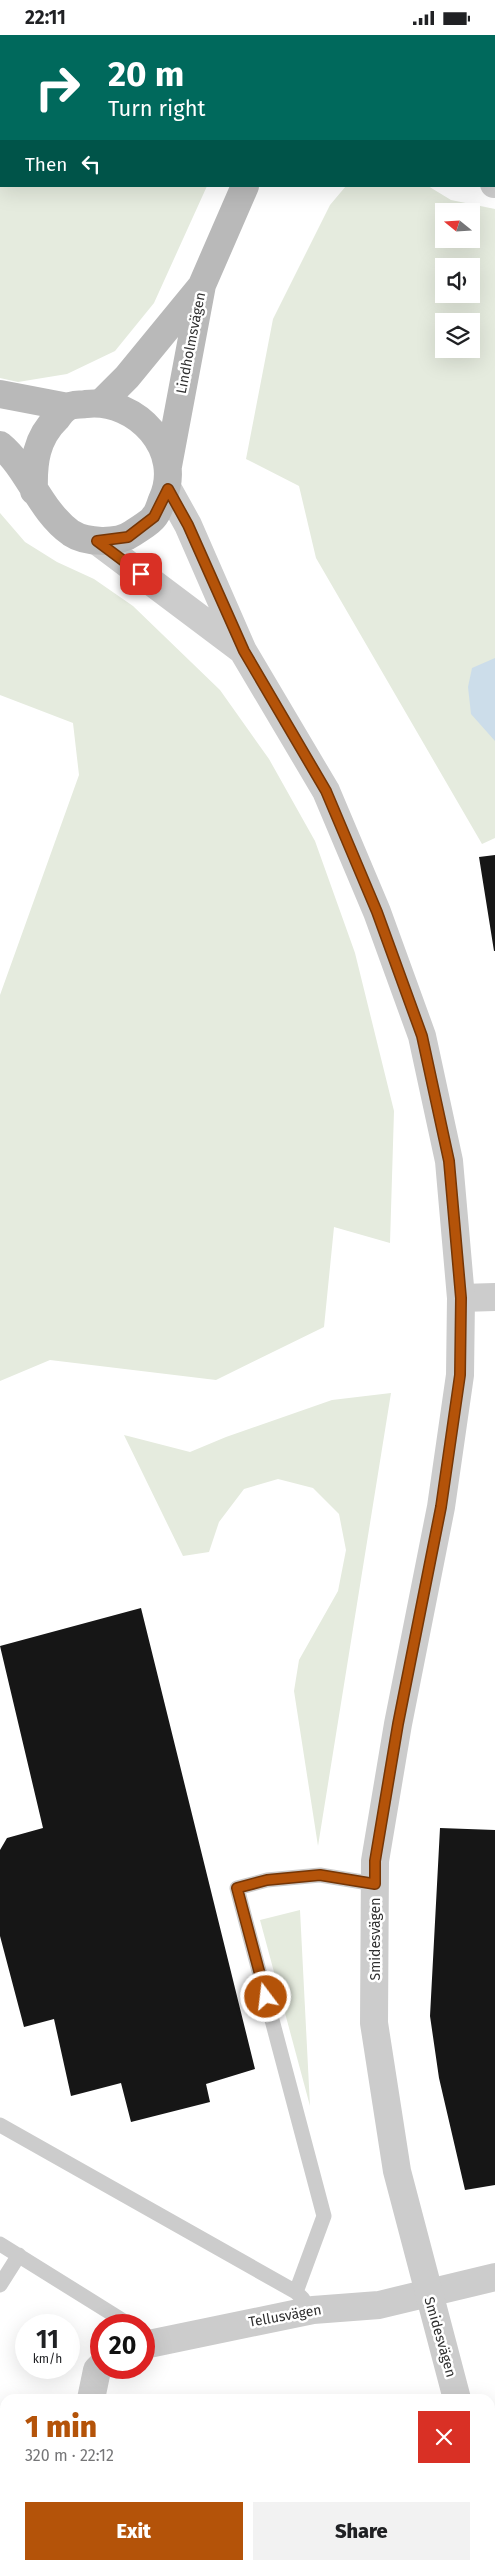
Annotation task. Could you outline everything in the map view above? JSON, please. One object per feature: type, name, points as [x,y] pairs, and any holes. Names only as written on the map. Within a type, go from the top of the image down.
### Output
[{"type":"main road","points":[[202,285],[245,187]]},
{"type":"main road","name":"Lindholmsvägen","points":[[101,403],[127,377],[202,285]]},
{"type":"main road","name":"Lindholmsvägen","points":[[168,477],[202,285]]},
{"type":"main road","points":[[0,394],[68,407],[101,403],[128,410],[147,425],[161,445],[168,477],[154,517],[128,537],[97,541],[73,534],[54,519],[9,452],[0,445]]},
{"type":"main road","points":[[34,491],[33,468],[38,446],[50,424],[68,407]]},
{"type":"street","name":"Smidesvägen","points":[[168,477],[244,651],[326,791],[377,912],[422,1036],[449,1161],[461,1298],[460,1375],[441,1507],[398,1724],[375,1861],[374,2023],[397,2171],[427,2293],[456,2394]]},
{"type":"street","name":"Smidesvägen","points":[[97,541],[244,651]]},
{"type":"street","points":[[461,1298],[495,1297]]},
{"type":"street","name":"Tellusvägen","points":[[155,2340],[305,2301],[379,2305],[495,2277]]},
{"type":"street","points":[[92,2394],[95,2379]]},
{"type":"lane","points":[[0,2125],[305,2301],[324,2217],[237,1888],[267,1880],[320,1875],[375,1884]]},
{"type":"lane","points":[[0,2243],[113,2314]]},
{"type":"lane","points":[[0,2285],[19,2255]]},
{"type":"shaded area","points":[[0,187],[207,187],[154,303],[115,351],[67,374],[18,382],[0,378]]},
{"type":"shaded area","points":[[345,187],[430,187],[451,200],[466,203],[435,203],[435,248],[480,248],[480,206],[495,209],[495,838],[482,844],[316,558],[299,486],[246,459],[273,319],[330,205]]},
{"type":"shaded area","points":[[0,513],[25,542],[57,562],[94,579],[133,606],[220,690],[269,759],[315,841],[355,953],[394,1111],[390,1243],[334,1227],[324,1327],[216,1380],[50,1360],[0,1381],[0,995],[79,775],[73,723],[0,695]]},
{"type":"shaded area","points":[[391,1393],[318,1846],[294,1691],[299,1660],[338,1591],[346,1550],[339,1514],[313,1488],[278,1479],[244,1489],[219,1522],[209,1552],[183,1556],[124,1435],[190,1452],[226,1437],[332,1400]]},
{"type":"shaded area","points":[[300,1910],[310,2106],[260,1920]]},
{"type":"water","points":[[495,658],[495,741],[471,714],[468,687],[472,668]]},
{"type":"building","points":[[495,855],[495,951],[494,951],[479,857]]},
{"type":"building","points":[[141,1608],[255,2069],[206,2084],[210,2102],[131,2122],[121,2083],[71,2096],[54,2019],[24,2027],[0,1936],[0,1850],[7,1838],[43,1828],[0,1646]]},
{"type":"building","points":[[440,1828],[495,1830],[495,2185],[465,2190],[439,2078],[430,2016]]},
{"type":"route","points":[[141,574],[97,541],[128,537],[154,517],[168,489],[188,525],[244,651],[326,791],[377,912],[422,1036],[449,1161],[461,1298],[460,1375],[441,1507],[398,1724],[375,1861],[375,1884],[320,1875],[267,1880],[237,1888],[266,1997]]}]
